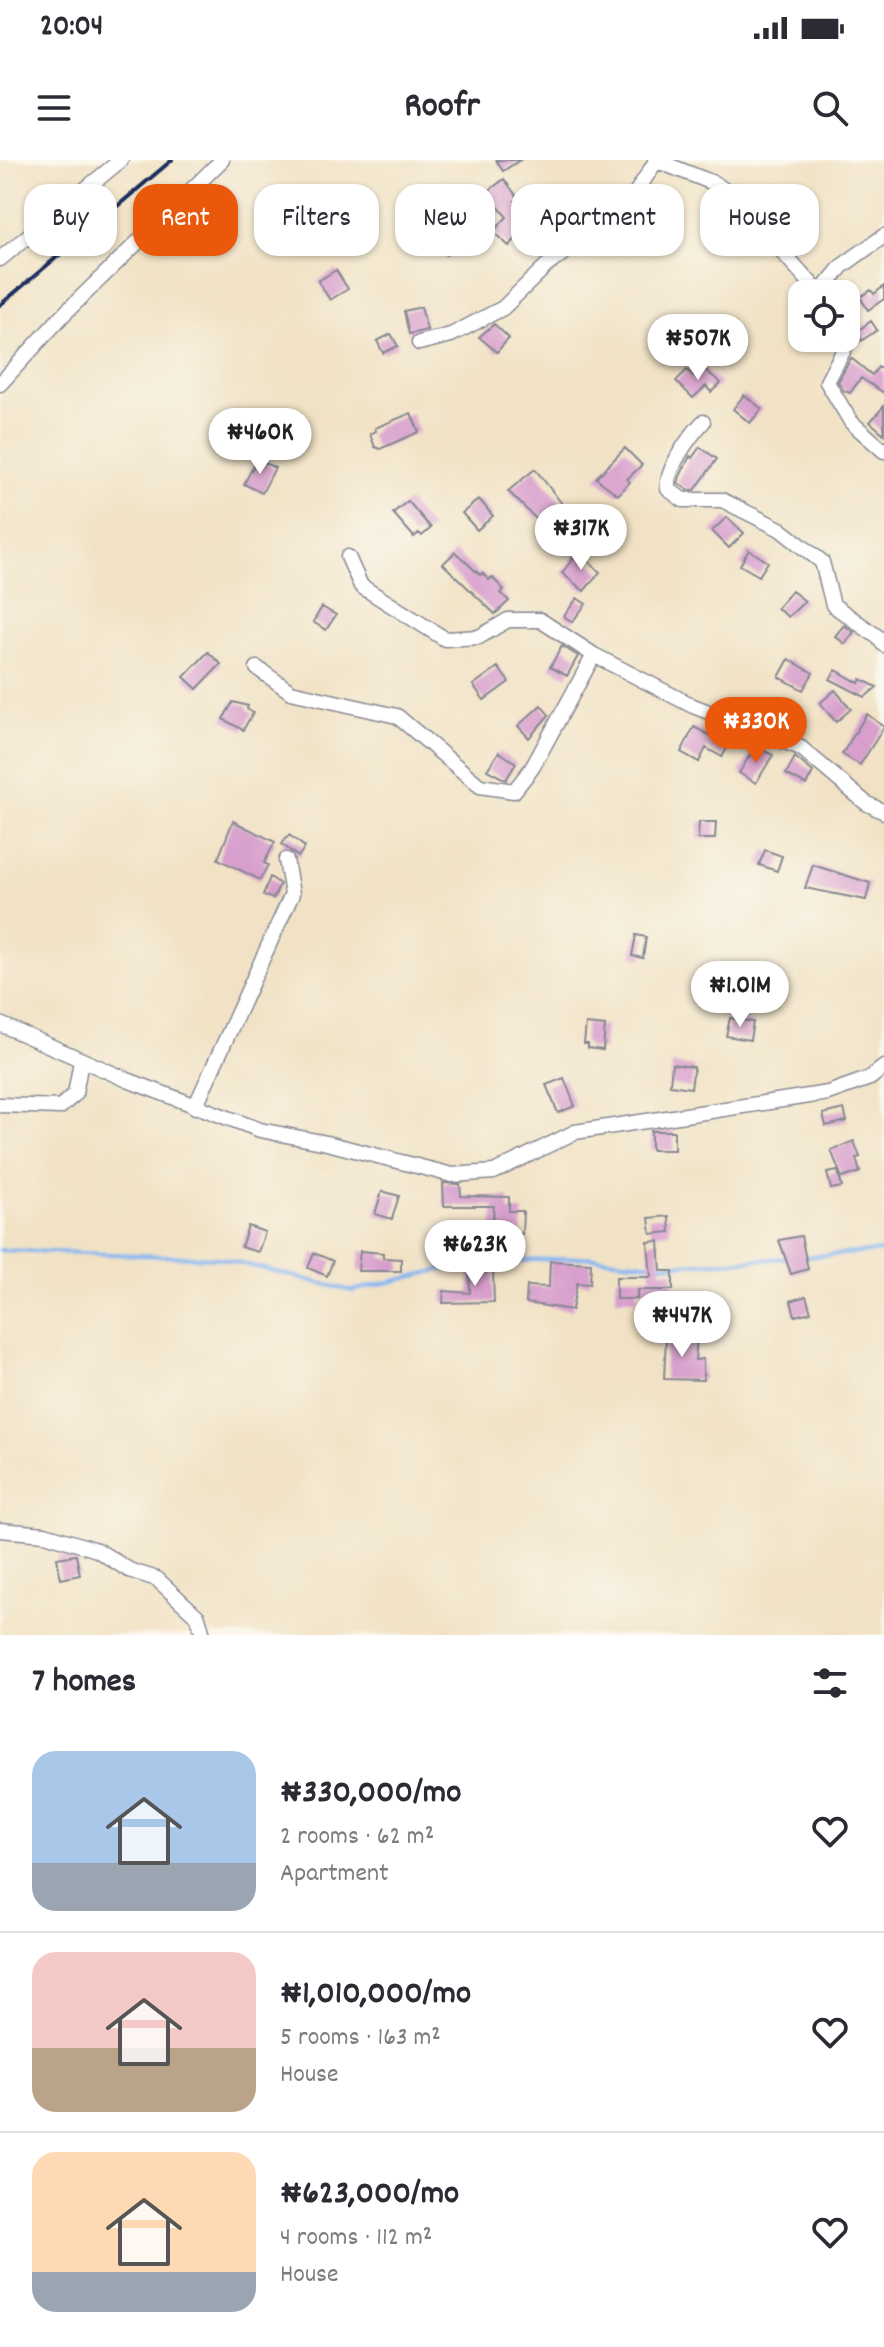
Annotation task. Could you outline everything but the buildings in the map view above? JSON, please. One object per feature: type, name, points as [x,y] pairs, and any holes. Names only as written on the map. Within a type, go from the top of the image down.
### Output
[{"type":"street","points":[[0,259],[121,160]]},
{"type":"street","points":[[0,384],[63,315],[222,160]]},
{"type":"street","points":[[419,343],[451,335],[503,308],[546,266],[628,205],[655,160],[716,184],[731,195],[804,280]]},
{"type":"street","points":[[833,280],[842,266],[884,236]]},
{"type":"street","points":[[843,352],[827,382],[860,432],[884,451]]},
{"type":"street","points":[[703,422],[693,433],[670,473],[668,489],[683,500],[722,500],[780,529],[822,562],[833,605],[882,637]]},
{"type":"street","points":[[348,557],[361,586],[445,639],[479,637],[508,620],[540,620],[594,655],[693,706],[801,748],[866,803],[884,812]]},
{"type":"street","points":[[257,668],[291,692],[397,716],[480,786],[514,791],[532,768],[594,655]]},
{"type":"street","points":[[195,1107],[292,894],[286,860]]},
{"type":"street","points":[[0,1024],[81,1061],[260,1130],[327,1143],[452,1175],[494,1172],[575,1132],[828,1093],[870,1078],[884,1067]]},
{"type":"street","points":[[0,1105],[60,1107],[75,1094],[81,1061]]},
{"type":"street","points":[[0,1530],[45,1534],[97,1550],[129,1570],[157,1579],[198,1617],[203,1635]]},
{"type":"waterway","points":[[0,1250],[220,1258],[352,1291],[448,1268],[504,1262],[587,1257],[664,1265],[790,1258]]},
{"type":"waterway","points":[[803,1257],[884,1251]]},
{"type":"railway","points":[[0,305],[172,160]]}]
